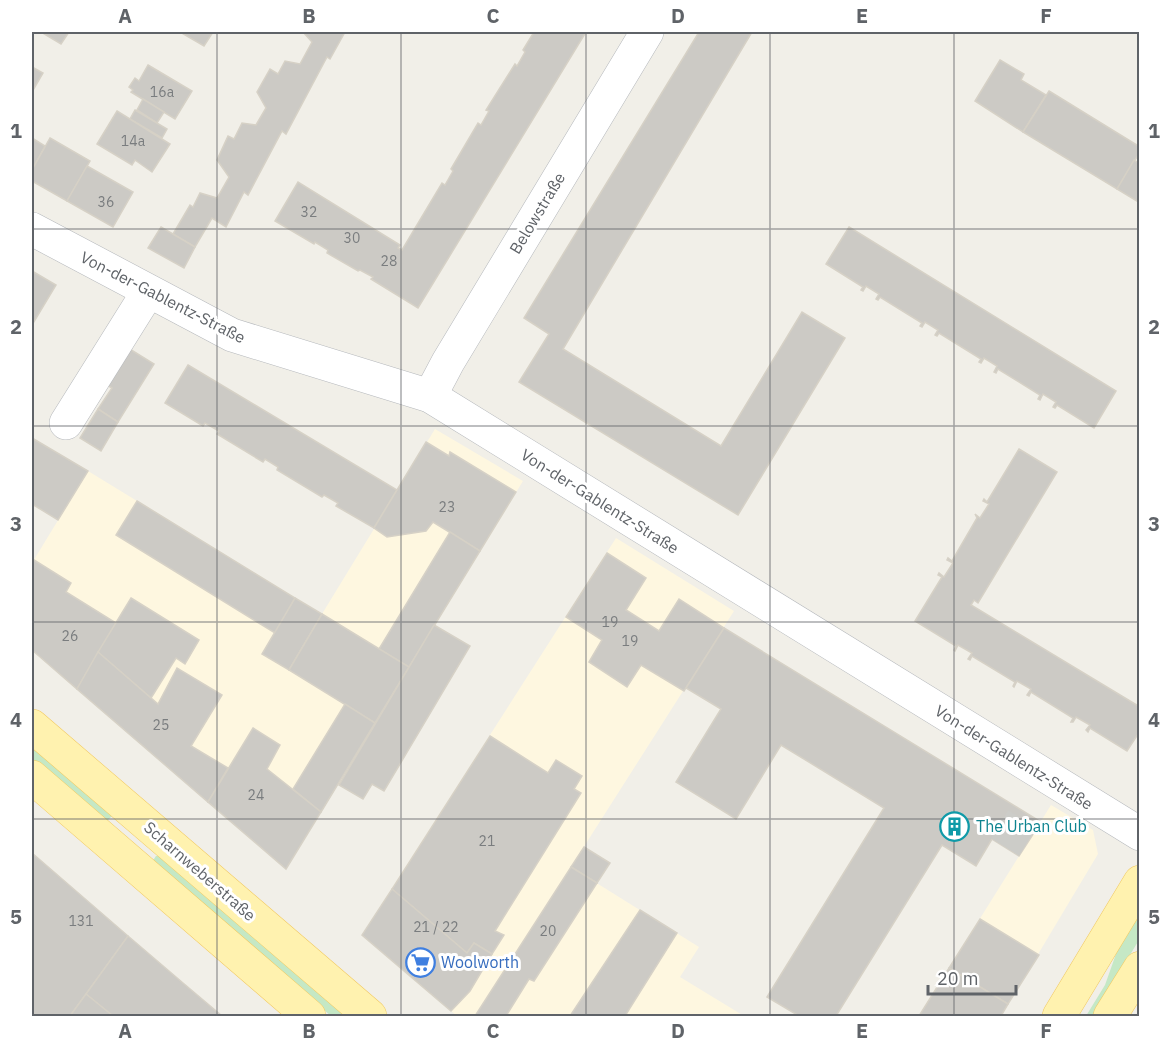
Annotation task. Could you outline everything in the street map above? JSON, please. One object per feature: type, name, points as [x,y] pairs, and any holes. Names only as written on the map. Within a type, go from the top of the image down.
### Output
[{"type":"main road","name":"Scharnweberstraße","points":[[32,726],[370,1017]]},
{"type":"main road","points":[[32,777],[309,1017]]},
{"type":"main road","points":[[1059,1017],[1140,882]]},
{"type":"street","name":"Belowstraße","points":[[430,396],[448,362],[647,32]]},
{"type":"street","name":"Von-der-Gablentz-Straße","points":[[32,229],[232,335],[430,396],[1140,834]]},
{"type":"street","points":[[66,423],[148,292]]},
{"type":"shaded area","points":[[435,429],[523,481],[286,869],[32,650],[32,563],[88,471],[322,614]]},
{"type":"shaded area","points":[[616,538],[734,611],[571,867],[699,947],[680,977],[744,1016],[457,1016],[362,935]]},
{"type":"shaded area","points":[[1051,805],[1093,830],[1098,854],[1001,1016],[919,1016]]},
{"type":"green space","points":[[32,746],[112,816],[105,823],[32,759]]},
{"type":"green space","points":[[156,856],[159,856],[348,1016],[331,1016],[158,868],[152,862]]},
{"type":"green space","points":[[1140,910],[1139,940],[1093,1016],[1086,1016],[1105,985],[1122,937]]},
{"type":"building","points":[[41,32],[69,32],[61,44]]},
{"type":"building","points":[[180,32],[213,32],[204,46]]},
{"type":"building","points":[[303,32],[345,32],[330,59],[327,57],[286,134],[282,131],[248,195],[244,192],[226,227],[212,218],[195,247],[173,234],[190,205],[193,207],[200,193],[217,198],[229,177],[217,160],[228,136],[234,139],[242,123],[256,125],[266,108],[257,92],[270,69],[278,74],[285,61],[300,64],[312,42]]},
{"type":"building","points":[[534,32],[586,32],[418,308],[371,279],[373,277],[358,271],[327,253],[328,250],[315,242],[314,244],[275,221],[298,182],[400,245],[398,248],[402,250],[442,183],[445,185],[453,171],[451,169],[478,123],[481,125],[489,111],[486,110],[515,64],[517,66]]},
{"type":"building","points":[[699,32],[752,32],[563,349],[721,446],[802,312],[845,338],[738,515],[519,382],[549,334],[524,318]]},
{"type":"building","points":[[1000,60],[1024,74],[1021,80],[1046,95],[1023,132],[975,101]]},
{"type":"building","points":[[148,65],[192,91],[175,119],[131,92],[133,90],[129,87],[135,78],[139,81]]},
{"type":"building","points":[[32,67],[43,73],[32,92]]},
{"type":"building","points":[[1049,91],[1140,147],[1140,152],[1117,189],[1023,132]]},
{"type":"building","points":[[143,99],[164,112],[157,123],[137,110]]},
{"type":"building","points":[[135,110],[167,129],[162,138],[130,119]]},
{"type":"building","points":[[117,111],[170,144],[152,172],[135,160],[132,165],[97,144]]},
{"type":"building","points":[[32,138],[45,146],[32,170]]},
{"type":"building","points":[[50,138],[90,161],[67,201],[32,181],[32,170]]},
{"type":"building","points":[[1134,160],[1140,164],[1140,203],[1117,189]]},
{"type":"building","points":[[87,166],[133,192],[113,227],[67,201]]},
{"type":"building","points":[[161,227],[195,247],[184,268],[148,248]]},
{"type":"building","points":[[849,227],[1116,391],[1094,428],[1057,405],[1053,407],[1056,402],[1043,394],[1040,400],[1038,399],[1040,395],[998,369],[996,373],[994,372],[997,366],[984,358],[981,363],[979,362],[981,359],[939,333],[935,335],[938,330],[925,322],[922,327],[920,326],[922,323],[880,297],[876,299],[879,294],[866,286],[863,291],[861,290],[863,287],[826,264]]},
{"type":"building","points":[[32,271],[56,285],[32,325]]},
{"type":"building","points":[[128,348],[154,364],[118,422],[98,409],[112,388],[105,384]]},
{"type":"building","points":[[188,365],[397,490],[374,528],[336,506],[338,503],[324,495],[322,497],[277,470],[278,467],[265,459],[263,462],[217,434],[219,431],[205,423],[203,426],[165,403]]},
{"type":"building","points":[[98,409],[118,422],[101,451],[80,438]]},
{"type":"building","points":[[32,438],[88,471],[58,520],[32,504]]},
{"type":"building","points":[[426,442],[449,456],[450,452],[516,492],[480,551],[433,522],[426,531],[387,537],[374,528]]},
{"type":"building","points":[[1019,449],[1057,472],[978,603],[974,600],[971,605],[1140,707],[1140,731],[1127,751],[1090,728],[1088,732],[1086,730],[1090,725],[1076,717],[1071,722],[1073,718],[1031,692],[1029,696],[1027,695],[1031,689],[1017,681],[1014,687],[1015,682],[972,656],[970,660],[968,659],[972,653],[958,645],[955,651],[956,646],[915,621],[942,577],[938,575],[939,573],[944,577],[953,563],[947,560],[948,558],[952,561],[977,518],[975,514],[980,518],[989,504],[983,501],[984,499],[987,502]]},
{"type":"building","points":[[137,501],[295,598],[275,633],[116,535]]},
{"type":"building","points":[[450,532],[480,551],[409,667],[379,649]]},
{"type":"building","points":[[607,553],[646,578],[626,610],[659,631],[679,599],[724,628],[684,691],[641,665],[627,687],[589,662],[602,640],[566,617]]},
{"type":"building","points":[[34,560],[71,583],[66,592],[116,623],[77,689],[32,650],[32,563]]},
{"type":"building","points":[[131,598],[199,640],[185,664],[176,658],[151,698],[98,652]]},
{"type":"building","points":[[295,598],[322,614],[289,670],[262,654]]},
{"type":"building","points":[[322,614],[409,667],[375,723],[289,670]]},
{"type":"building","points":[[434,625],[470,646],[384,791],[372,784],[363,799],[339,785]]},
{"type":"building","name":"The Urban Club","points":[[724,628],[1041,822],[1019,856],[992,839],[976,866],[942,845],[836,1016],[799,1016],[767,997],[884,808],[781,745],[736,819],[676,782],[721,709],[686,688]]},
{"type":"building","points":[[98,652],[158,704],[177,668],[222,695],[191,746],[228,768],[208,802],[77,689]]},
{"type":"building","points":[[345,704],[375,723],[321,812],[293,789]]},
{"type":"building","points":[[253,728],[280,745],[267,769],[321,812],[286,869],[208,802]]},
{"type":"building","points":[[490,736],[548,773],[556,760],[582,776],[574,789],[581,793],[495,931],[504,935],[492,954],[474,943],[467,953],[392,889]]},
{"type":"building","points":[[584,847],[610,863],[597,883],[571,867]]},
{"type":"building","points":[[32,853],[128,936],[70,1016],[32,1016]]},
{"type":"building","points":[[571,867],[597,883],[534,981],[529,979],[506,1016],[475,1016]]},
{"type":"building","points":[[392,889],[467,953],[474,943],[492,954],[470,991],[451,1011],[362,935]]},
{"type":"building","points":[[640,910],[677,933],[625,1016],[570,1016]]},
{"type":"building","points":[[980,919],[1039,955],[1008,1004],[949,968]]},
{"type":"building","points":[[128,936],[222,1016],[113,1016],[86,994]]},
{"type":"building","points":[[949,968],[1008,1004],[1001,1016],[919,1016]]},
{"type":"building","points":[[86,994],[113,1016],[70,1016]]},
{"type":"tunnel","points":[[1005,847],[1026,813]]},
{"type":"place","name":"The Urban Club","points":[[955,826]]},
{"type":"place","name":"Woolworth","points":[[420,962]]}]
